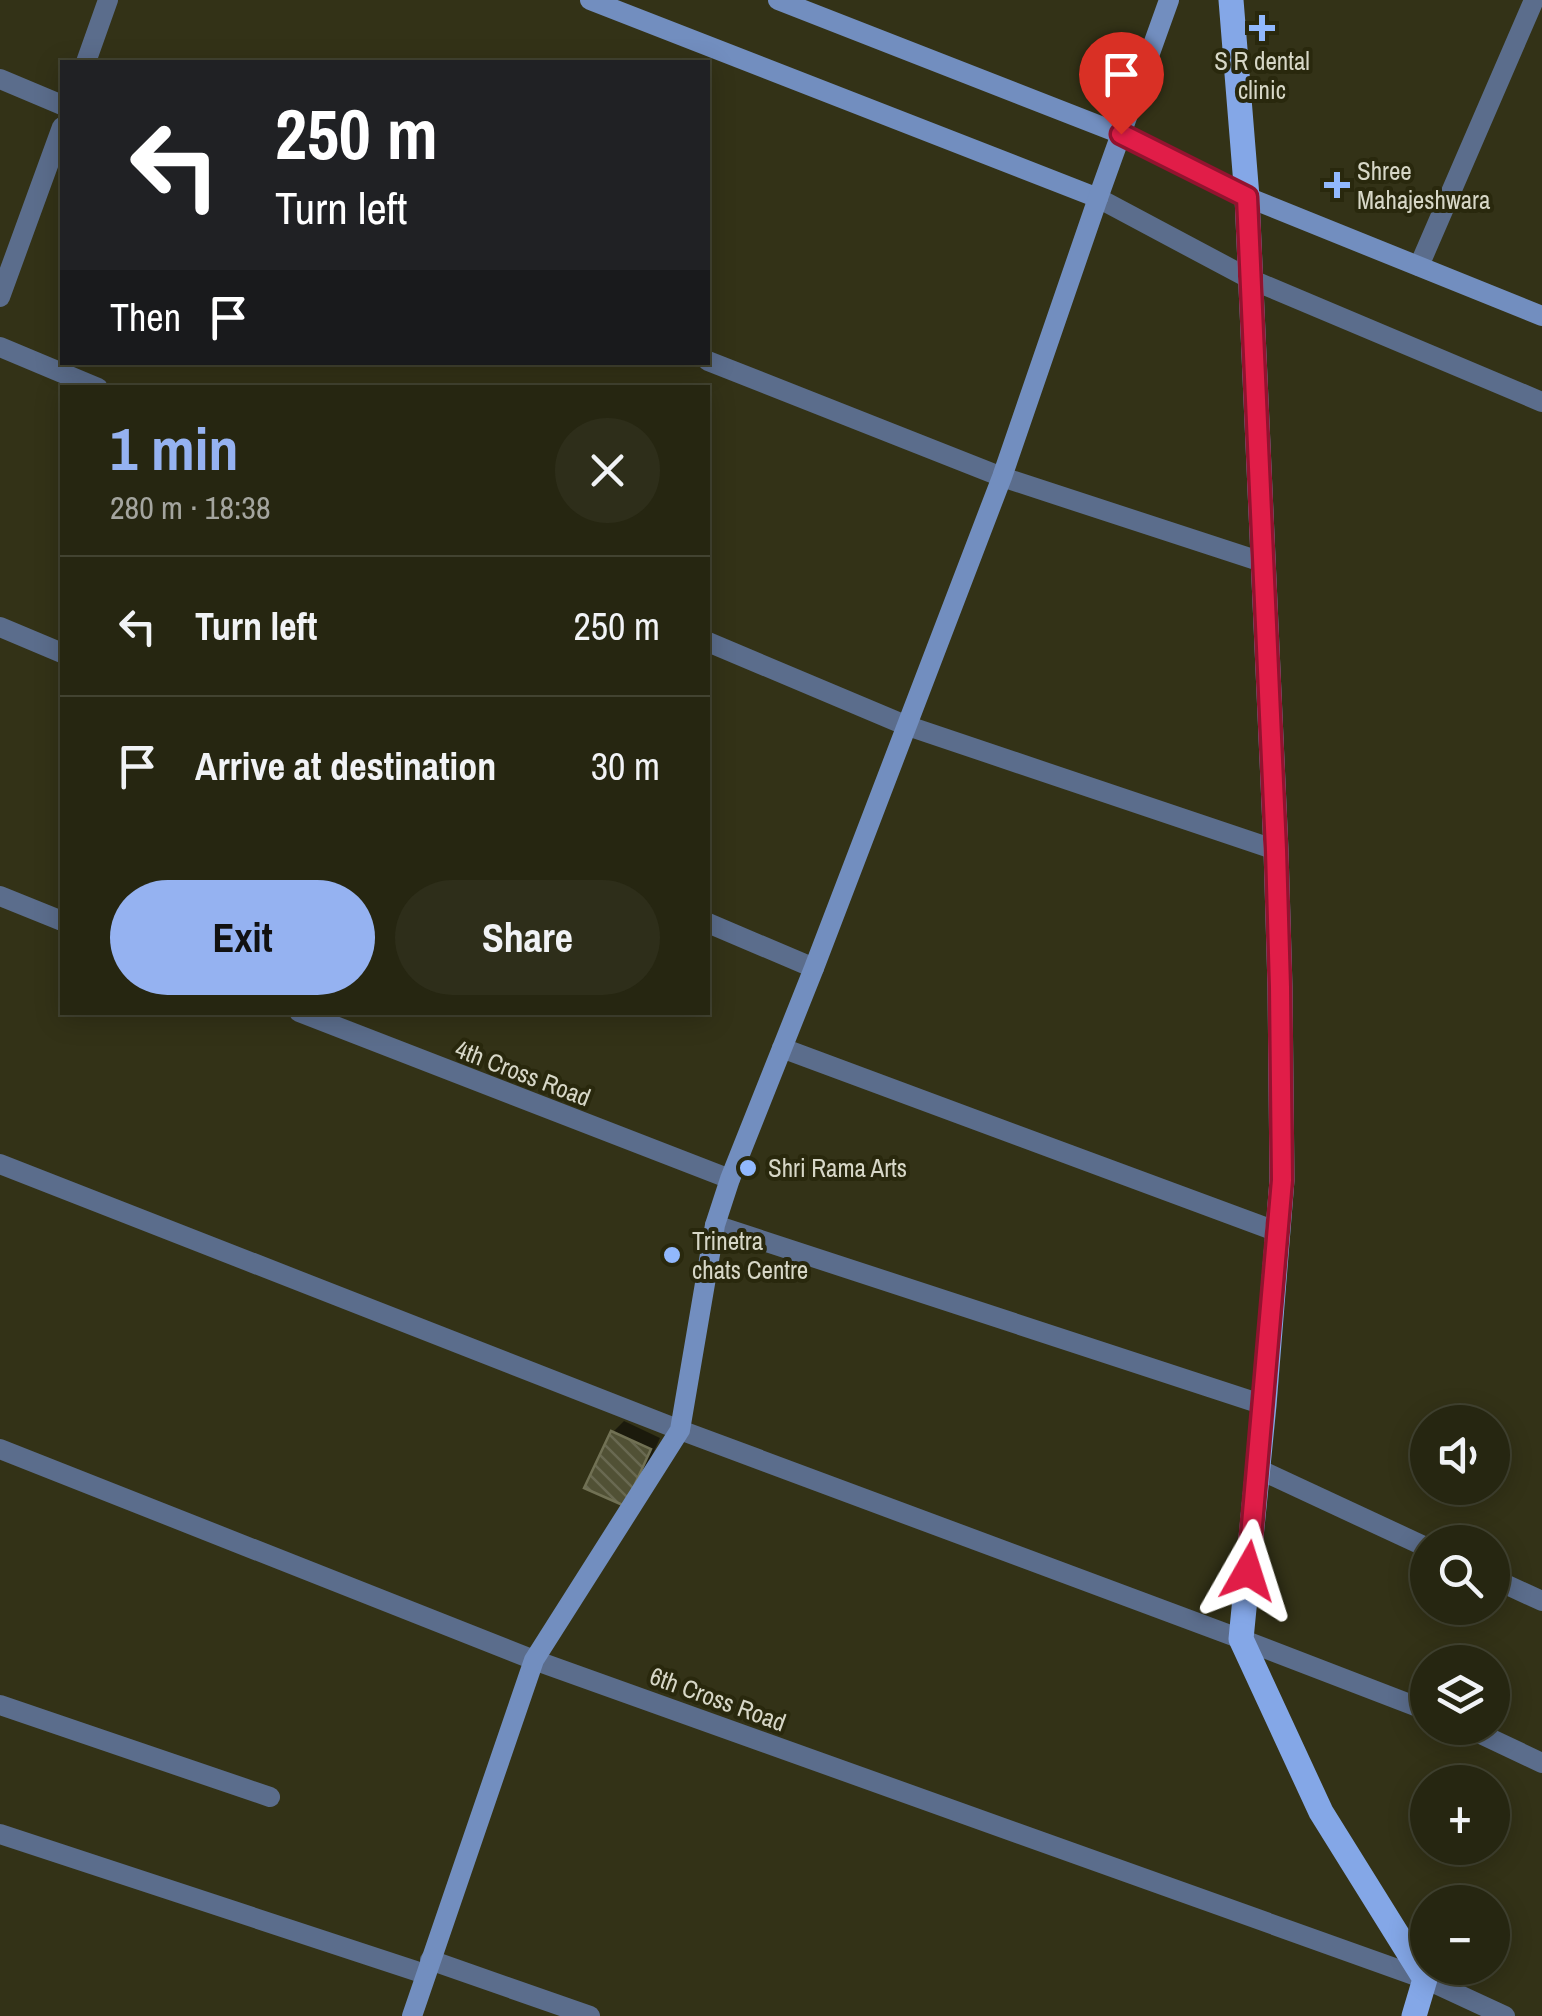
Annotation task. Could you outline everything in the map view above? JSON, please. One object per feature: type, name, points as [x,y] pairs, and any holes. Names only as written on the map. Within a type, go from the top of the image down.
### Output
[{"type":"main road","points":[[1231,0],[1247,197],[1276,850],[1282,1161],[1241,1639],[1320,1812],[1410,1955]]},
{"type":"main road","points":[[1414,2016],[1423,1985]]},
{"type":"street","points":[[87,60],[108,0]]},
{"type":"street","points":[[590,0],[1098,198],[1250,280],[1542,402]]},
{"type":"street","points":[[778,0],[1121,134],[1247,197],[1542,316]]},
{"type":"street","points":[[412,2016],[534,1660],[680,1430],[715,1225],[730,1180],[1002,477],[1169,0]]},
{"type":"street","points":[[1419,266],[1534,0]]},
{"type":"street","points":[[0,78],[60,104]]},
{"type":"street","points":[[0,297],[60,132]]},
{"type":"street","points":[[0,347],[91,385]]},
{"type":"street","points":[[710,362],[1002,477],[1262,562]]},
{"type":"street","points":[[0,627],[60,653]]},
{"type":"street","points":[[710,643],[906,725],[1276,850]]},
{"type":"street","points":[[0,896],[60,920]]},
{"type":"street","points":[[710,924],[814,968]]},
{"type":"street","name":"4th Cross Road","points":[[307,1015],[730,1180]]},
{"type":"street","points":[[782,1048],[1278,1232]]},
{"type":"street","points":[[0,1164],[680,1430],[1410,1704]]},
{"type":"street","points":[[715,1225],[1264,1405]]},
{"type":"street","name":"6th Cross Road","points":[[0,1449],[534,1660],[1410,1974]]},
{"type":"street","points":[[1258,1469],[1410,1540]]},
{"type":"street","points":[[1510,1586],[1542,1601]]},
{"type":"street","points":[[0,1705],[270,1797]]},
{"type":"street","points":[[1504,1745],[1542,1763]]},
{"type":"street","points":[[0,1834],[590,2016]]},
{"type":"street","name":"6th Cross Road","points":[[1438,1985],[1504,2016]]},
{"type":"building","points":[[611,1431],[651,1449],[625,1506],[584,1488]]},
{"type":"place","name":"S R dental clinic","points":[[1262,28]]},
{"type":"place","name":"Shree Mahajeshwara","points":[[1337,185]]},
{"type":"place","name":"Shri Rama Arts","points":[[748,1168]]},
{"type":"place","name":"Trinetra chats Centre","points":[[672,1255]]},
{"type":"route","points":[[1121,134],[1247,197],[1276,850],[1282,1180],[1248,1571]]}]
